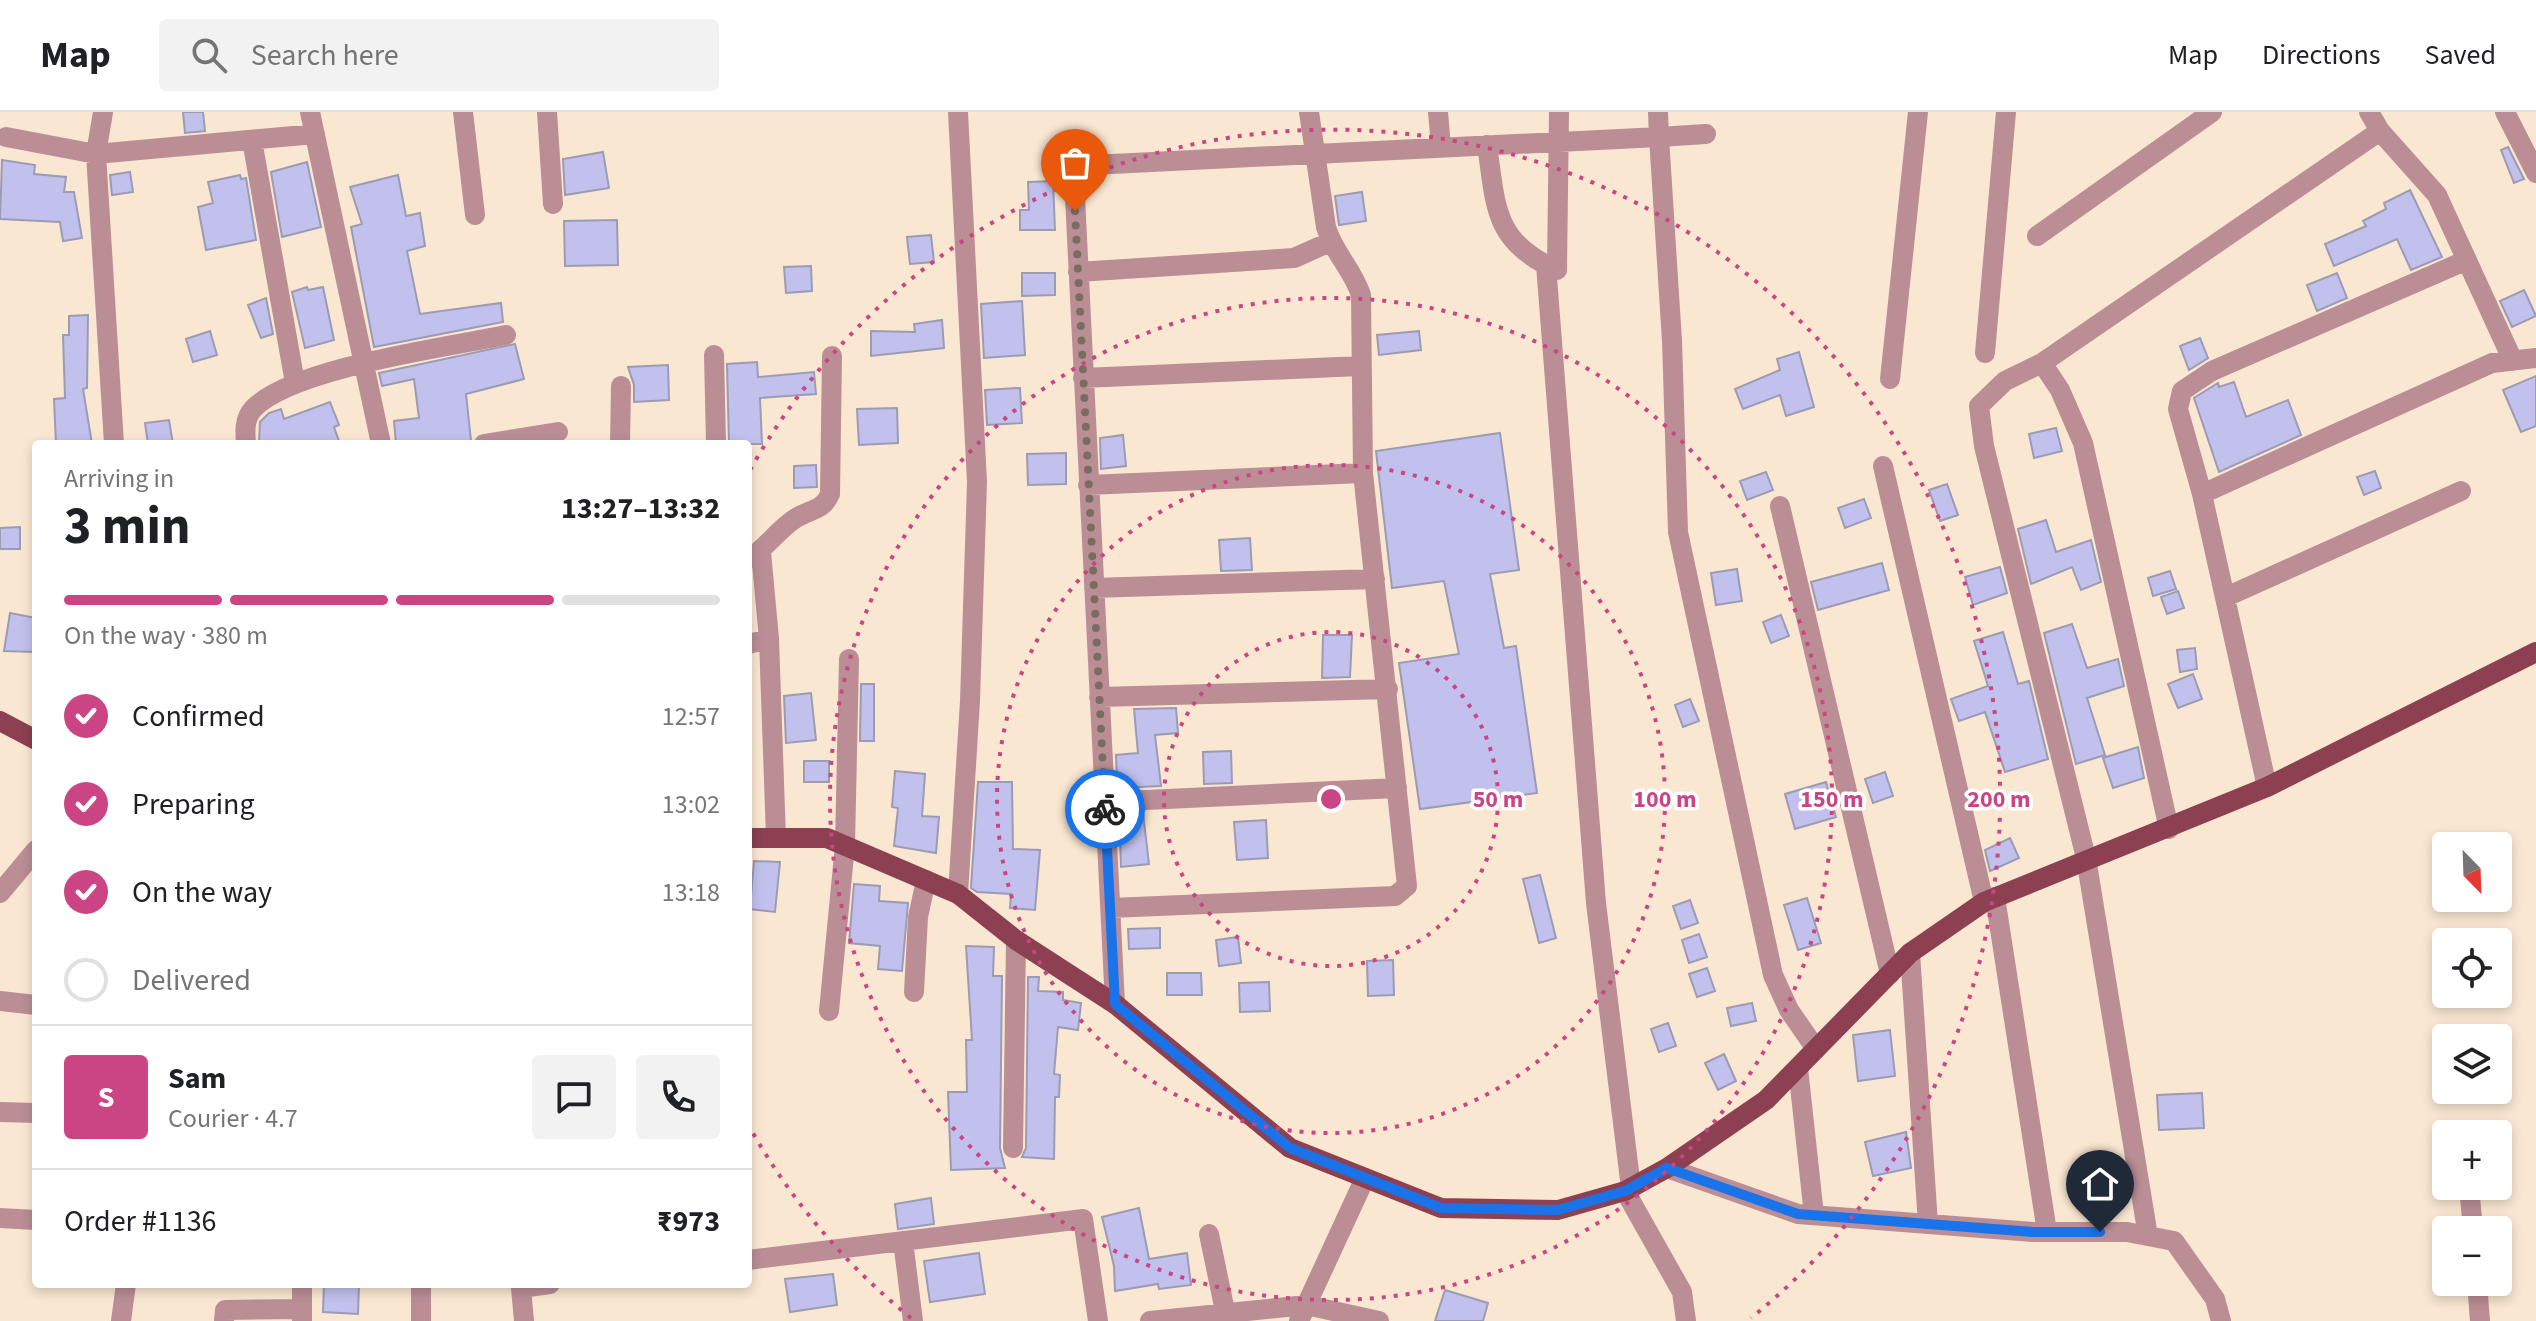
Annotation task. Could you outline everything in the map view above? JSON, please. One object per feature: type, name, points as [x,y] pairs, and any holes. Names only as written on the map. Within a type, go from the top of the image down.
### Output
[{"type":"main road","points":[[752,838],[827,838],[958,894],[1016,940],[1115,1004],[1290,1148],[1441,1208],[1558,1210],[1628,1189],[1667,1168],[1766,1100],[1910,953],[1989,900],[2267,787],[2536,652]]},
{"type":"main road","points":[[0,721],[32,738]]},
{"type":"street","points":[[103,112],[96,154],[114,440]]},
{"type":"street","points":[[310,112],[380,440]]},
{"type":"street","points":[[463,112],[475,215]]},
{"type":"street","points":[[547,112],[553,204]]},
{"type":"street","points":[[958,112],[977,482],[970,701],[958,894]]},
{"type":"street","points":[[1110,908],[1395,896],[1404,892],[1408,882],[1363,473],[1361,295],[1351,272],[1330,242],[1313,155],[1309,112]]},
{"type":"street","points":[[1438,112],[1441,147]]},
{"type":"street","points":[[1487,145],[1502,227],[1534,260],[1557,270],[1559,112]]},
{"type":"street","points":[[1658,112],[1681,558],[1773,975],[1789,1010],[1816,1049]]},
{"type":"street","points":[[1890,379],[1918,112]]},
{"type":"street","points":[[1985,353],[2006,112]]},
{"type":"street","points":[[2037,236],[2212,112]]},
{"type":"street","points":[[2369,112],[2380,131],[2437,195],[2513,361]]},
{"type":"street","points":[[2505,112],[2536,173]]},
{"type":"street","points":[[2148,1236],[2086,858],[1984,446],[1979,406],[2005,381],[2042,363],[2380,131]]},
{"type":"street","points":[[6,137],[96,154],[315,134]]},
{"type":"street","points":[[1115,1004],[1073,180],[1085,168],[1706,134]]},
{"type":"street","points":[[252,140],[295,383]]},
{"type":"street","points":[[1078,272],[1294,258],[1330,242]]},
{"type":"street","points":[[2267,787],[2202,494],[2178,409],[2182,391],[2212,371],[2467,260]]},
{"type":"street","points":[[1546,265],[1596,903],[1628,1189],[1682,1292],[1686,1321]]},
{"type":"street","points":[[245,440],[244,431],[253,409],[295,383],[506,335]]},
{"type":"street","points":[[714,355],[716,440]]},
{"type":"street","points":[[776,838],[769,639],[754,556],[796,517],[822,507],[830,494],[832,356]]},
{"type":"street","points":[[2202,494],[2492,363],[2536,358]]},
{"type":"street","points":[[2042,363],[2060,390],[2083,443],[2169,829]]},
{"type":"street","points":[[1083,378],[1360,366]]},
{"type":"street","points":[[620,440],[621,386]]},
{"type":"street","points":[[509,440],[558,432]]},
{"type":"street","points":[[1883,466],[1989,900],[2047,1232]]},
{"type":"street","points":[[1088,485],[1363,473]]},
{"type":"street","points":[[2226,597],[2461,491]]},
{"type":"street","points":[[1780,506],[1890,974]]},
{"type":"street","points":[[1094,588],[1375,579]]},
{"type":"street","points":[[752,643],[769,639]]},
{"type":"street","points":[[829,1011],[845,845],[849,659]]},
{"type":"street","points":[[1099,697],[1388,689]]},
{"type":"street","points":[[1104,802],[1397,788]]},
{"type":"street","points":[[0,893],[32,855]]},
{"type":"street","points":[[914,992],[918,917],[926,880]]},
{"type":"street","points":[[1013,1148],[1016,940]]},
{"type":"street","points":[[1910,953],[1928,1224]]},
{"type":"street","points":[[0,1001],[32,1005]]},
{"type":"street","points":[[1798,1068],[1814,1215]]},
{"type":"street","points":[[0,1112],[32,1113]]},
{"type":"street","points":[[1667,1168],[1798,1214],[2047,1232],[2127,1232],[2174,1241],[2215,1299],[2221,1321]]},
{"type":"street","points":[[1303,1313],[1365,1178]]},
{"type":"street","points":[[0,1218],[32,1220]]},
{"type":"street","points":[[752,1260],[1083,1219],[1098,1321]]},
{"type":"street","points":[[1209,1234],[1225,1311]]},
{"type":"street","points":[[903,1241],[913,1321]]},
{"type":"street","points":[[121,1321],[125,1288]]},
{"type":"street","points":[[224,1321],[225,1310],[302,1315],[302,1288]]},
{"type":"street","points":[[421,1288],[421,1321]]},
{"type":"street","points":[[521,1288],[524,1321]]},
{"type":"street","points":[[2478,1296],[2480,1321]]},
{"type":"street","points":[[1150,1321],[1225,1311],[1303,1313],[1379,1321]]},
{"type":"building","points":[[183,112],[203,112],[205,131],[185,133]]},
{"type":"building","points":[[2508,147],[2524,179],[2514,183],[2501,150]]},
{"type":"building","points":[[603,152],[609,188],[565,195],[563,159]]},
{"type":"building","points":[[2,160],[35,165],[34,174],[66,177],[64,192],[74,192],[82,238],[63,241],[60,222],[0,219]]},
{"type":"building","points":[[307,162],[321,227],[282,237],[271,172]]},
{"type":"building","points":[[130,172],[133,192],[112,195],[110,175]]},
{"type":"building","points":[[240,175],[241,179],[246,178],[256,240],[206,250],[198,207],[213,203],[208,182]]},
{"type":"building","points":[[398,175],[406,216],[420,213],[425,246],[407,251],[420,314],[501,303],[503,322],[374,347],[351,227],[362,224],[350,187]]},
{"type":"building","points":[[1053,181],[1055,230],[1020,230],[1020,210],[1029,210],[1028,182]]},
{"type":"building","points":[[2410,190],[2442,257],[2411,270],[2397,239],[2334,266],[2325,244],[2366,226],[2363,221],[2386,209],[2384,203]]},
{"type":"building","points":[[1362,192],[1366,221],[1339,225],[1335,196]]},
{"type":"building","points":[[617,220],[618,265],[565,266],[564,221]]},
{"type":"building","points":[[931,235],[934,262],[910,264],[907,237]]},
{"type":"building","points":[[811,266],[812,291],[786,293],[784,267]]},
{"type":"building","points":[[1022,273],[1055,273],[1055,295],[1022,296]]},
{"type":"building","points":[[2337,273],[2347,298],[2317,311],[2307,285]]},
{"type":"building","points":[[307,287],[308,290],[323,287],[334,340],[305,348],[292,292]]},
{"type":"building","points":[[2524,290],[2536,316],[2512,327],[2500,301]]},
{"type":"building","points":[[266,298],[273,334],[261,338],[248,305]]},
{"type":"building","points":[[1022,301],[1025,355],[984,358],[981,304]]},
{"type":"building","points":[[88,315],[87,388],[83,389],[91,440],[56,440],[54,399],[65,398],[63,335],[69,335],[69,316]]},
{"type":"building","points":[[942,320],[944,348],[871,356],[871,331],[915,332],[914,324]]},
{"type":"building","points":[[210,331],[217,355],[193,362],[186,339]]},
{"type":"building","points":[[1419,331],[1421,350],[1379,355],[1377,335]]},
{"type":"building","points":[[2200,338],[2208,358],[2189,370],[2180,346]]},
{"type":"building","points":[[515,344],[524,379],[466,394],[471,440],[396,440],[394,421],[419,418],[414,379],[382,386],[379,373]]},
{"type":"building","points":[[1799,352],[1814,407],[1786,416],[1780,395],[1743,409],[1735,389],[1780,370],[1777,359]]},
{"type":"building","points":[[757,362],[758,377],[814,372],[816,394],[760,398],[762,444],[752,444],[752,440],[729,440],[727,364]]},
{"type":"building","points":[[668,365],[669,400],[634,402],[634,385],[628,367]]},
{"type":"building","points":[[2536,376],[2536,426],[2521,432],[2503,390]]},
{"type":"building","points":[[2234,382],[2246,417],[2288,400],[2301,435],[2219,472],[2194,398],[2218,383],[2219,387]]},
{"type":"building","points":[[1020,388],[1022,423],[987,425],[985,390]]},
{"type":"building","points":[[330,402],[339,425],[334,427],[339,440],[259,440],[260,422],[269,413],[281,409],[284,419]]},
{"type":"building","points":[[897,408],[898,443],[859,445],[857,409]]},
{"type":"building","points":[[169,420],[172,440],[147,440],[145,423]]},
{"type":"building","points":[[2056,428],[2062,451],[2034,458],[2029,434]]},
{"type":"building","points":[[1500,433],[1519,570],[1490,574],[1504,648],[1516,646],[1537,793],[1420,809],[1399,663],[1459,654],[1444,581],[1392,588],[1376,451]]},
{"type":"building","points":[[1123,435],[1126,466],[1101,469],[1100,438]]},
{"type":"building","points":[[1066,453],[1066,484],[1028,485],[1027,454]]},
{"type":"building","points":[[816,465],[817,487],[794,488],[794,466]]},
{"type":"building","points":[[2375,471],[2381,488],[2364,495],[2357,477]]},
{"type":"building","points":[[1766,472],[1773,490],[1747,500],[1740,481]]},
{"type":"building","points":[[1947,484],[1958,515],[1940,521],[1929,490]]},
{"type":"building","points":[[1864,499],[1871,518],[1845,528],[1838,508]]},
{"type":"building","points":[[2046,520],[2056,552],[2091,540],[2101,582],[2081,590],[2072,567],[2031,584],[2018,529]]},
{"type":"building","points":[[20,527],[20,549],[0,549],[0,528]]},
{"type":"building","points":[[1250,538],[1252,570],[1221,571],[1219,540]]},
{"type":"building","points":[[1882,563],[1889,590],[1818,610],[1811,582]]},
{"type":"building","points":[[2000,567],[2007,593],[1973,605],[1965,577]]},
{"type":"building","points":[[1737,569],[1742,601],[1716,605],[1711,573]]},
{"type":"building","points":[[2170,571],[2176,589],[2153,596],[2148,578]]},
{"type":"building","points":[[2178,591],[2184,608],[2167,614],[2161,597]]},
{"type":"building","points":[[10,613],[32,617],[32,652],[4,651]]},
{"type":"building","points":[[1781,615],[1789,636],[1771,643],[1763,622]]},
{"type":"building","points":[[2072,624],[2087,668],[2118,659],[2124,686],[2087,698],[2105,755],[2076,764],[2044,633]]},
{"type":"building","points":[[2003,632],[2018,684],[2029,681],[2048,759],[2005,772],[1985,712],[1959,721],[1951,699],[1988,686],[1974,641]]},
{"type":"building","points":[[1323,635],[1352,635],[1350,677],[1322,678]]},
{"type":"building","points":[[2195,648],[2197,669],[2180,672],[2177,650]]},
{"type":"building","points":[[2193,674],[2202,699],[2178,708],[2168,684]]},
{"type":"building","points":[[861,684],[874,684],[874,741],[860,741]]},
{"type":"building","points":[[811,693],[816,740],[786,743],[784,696]]},
{"type":"building","points":[[1690,699],[1699,721],[1683,727],[1675,705]]},
{"type":"building","points":[[1176,708],[1178,733],[1155,735],[1161,786],[1117,788],[1116,755],[1138,753],[1134,709]]},
{"type":"building","points":[[2138,747],[2144,778],[2113,788],[2103,758]]},
{"type":"building","points":[[1231,751],[1232,783],[1204,784],[1203,752]]},
{"type":"building","points":[[804,761],[829,761],[829,782],[804,782]]},
{"type":"building","points":[[895,771],[925,774],[922,816],[939,817],[936,853],[894,846],[898,808],[892,807]]},
{"type":"building","points":[[1885,772],[1893,796],[1873,803],[1865,779]]},
{"type":"building","points":[[978,782],[1012,782],[1013,849],[1040,850],[1035,910],[1010,908],[1011,894],[977,892],[971,888]]},
{"type":"building","points":[[1826,782],[1836,817],[1795,829],[1785,794]]},
{"type":"building","points":[[1143,813],[1149,864],[1121,867],[1119,814]]},
{"type":"building","points":[[1266,820],[1268,858],[1237,860],[1234,822]]},
{"type":"building","points":[[2010,838],[2019,858],[1990,871],[1985,850]]},
{"type":"building","points":[[754,861],[780,862],[775,912],[752,909]]},
{"type":"building","points":[[1540,875],[1556,938],[1539,943],[1523,879]]},
{"type":"building","points":[[854,884],[880,886],[879,901],[908,903],[902,971],[878,969],[880,946],[849,943]]},
{"type":"building","points":[[1807,898],[1821,943],[1798,950],[1784,905]]},
{"type":"building","points":[[1690,900],[1698,923],[1681,929],[1673,906]]},
{"type":"building","points":[[1160,928],[1160,948],[1129,949],[1128,929]]},
{"type":"building","points":[[1699,934],[1707,957],[1689,963],[1682,940]]},
{"type":"building","points":[[1238,937],[1241,963],[1219,966],[1216,940]]},
{"type":"building","points":[[966,946],[994,947],[993,976],[1002,976],[1000,1148],[1005,1168],[951,1170],[948,1092],[967,1092],[966,1040],[972,1040]]},
{"type":"building","points":[[1393,960],[1394,995],[1368,996],[1367,961]]},
{"type":"building","points":[[1707,968],[1715,991],[1697,997],[1689,974]]},
{"type":"building","points":[[1167,973],[1201,973],[1202,995],[1167,995]]},
{"type":"building","points":[[1028,977],[1039,977],[1038,991],[1063,992],[1063,1000],[1081,1003],[1078,1030],[1058,1027],[1054,1074],[1060,1075],[1059,1097],[1055,1097],[1054,1159],[1022,1157],[1026,1148]]},
{"type":"building","points":[[1269,982],[1270,1011],[1240,1012],[1239,983]]},
{"type":"building","points":[[1752,1003],[1756,1021],[1731,1026],[1727,1008]]},
{"type":"building","points":[[1668,1023],[1676,1046],[1659,1052],[1651,1029]]},
{"type":"building","points":[[1890,1030],[1895,1076],[1858,1081],[1853,1035]]},
{"type":"building","points":[[1724,1054],[1736,1081],[1718,1090],[1705,1063]]},
{"type":"building","points":[[2202,1093],[2204,1128],[2159,1130],[2157,1095]]},
{"type":"building","points":[[1906,1132],[1911,1168],[1873,1176],[1865,1142]]},
{"type":"building","points":[[931,1198],[934,1224],[898,1229],[895,1204]]},
{"type":"building","points":[[1139,1208],[1149,1259],[1187,1253],[1191,1285],[1159,1289],[1158,1284],[1115,1291],[1114,1266],[1102,1217]]},
{"type":"building","points":[[979,1253],[985,1294],[930,1302],[924,1261]]},
{"type":"building","points":[[833,1274],[837,1305],[790,1312],[785,1279]]},
{"type":"building","points":[[324,1288],[359,1288],[358,1314],[323,1312]]},
{"type":"building","points":[[1445,1290],[1488,1303],[1483,1321],[1435,1321]]},
{"type":"way so far","points":[[1075,211],[1105,809]]},
{"type":"route","points":[[1105,809],[1115,1004],[1290,1148],[1441,1208],[1558,1210],[1625,1191],[1667,1168],[1798,1214],[2033,1232],[2100,1232]]}]
